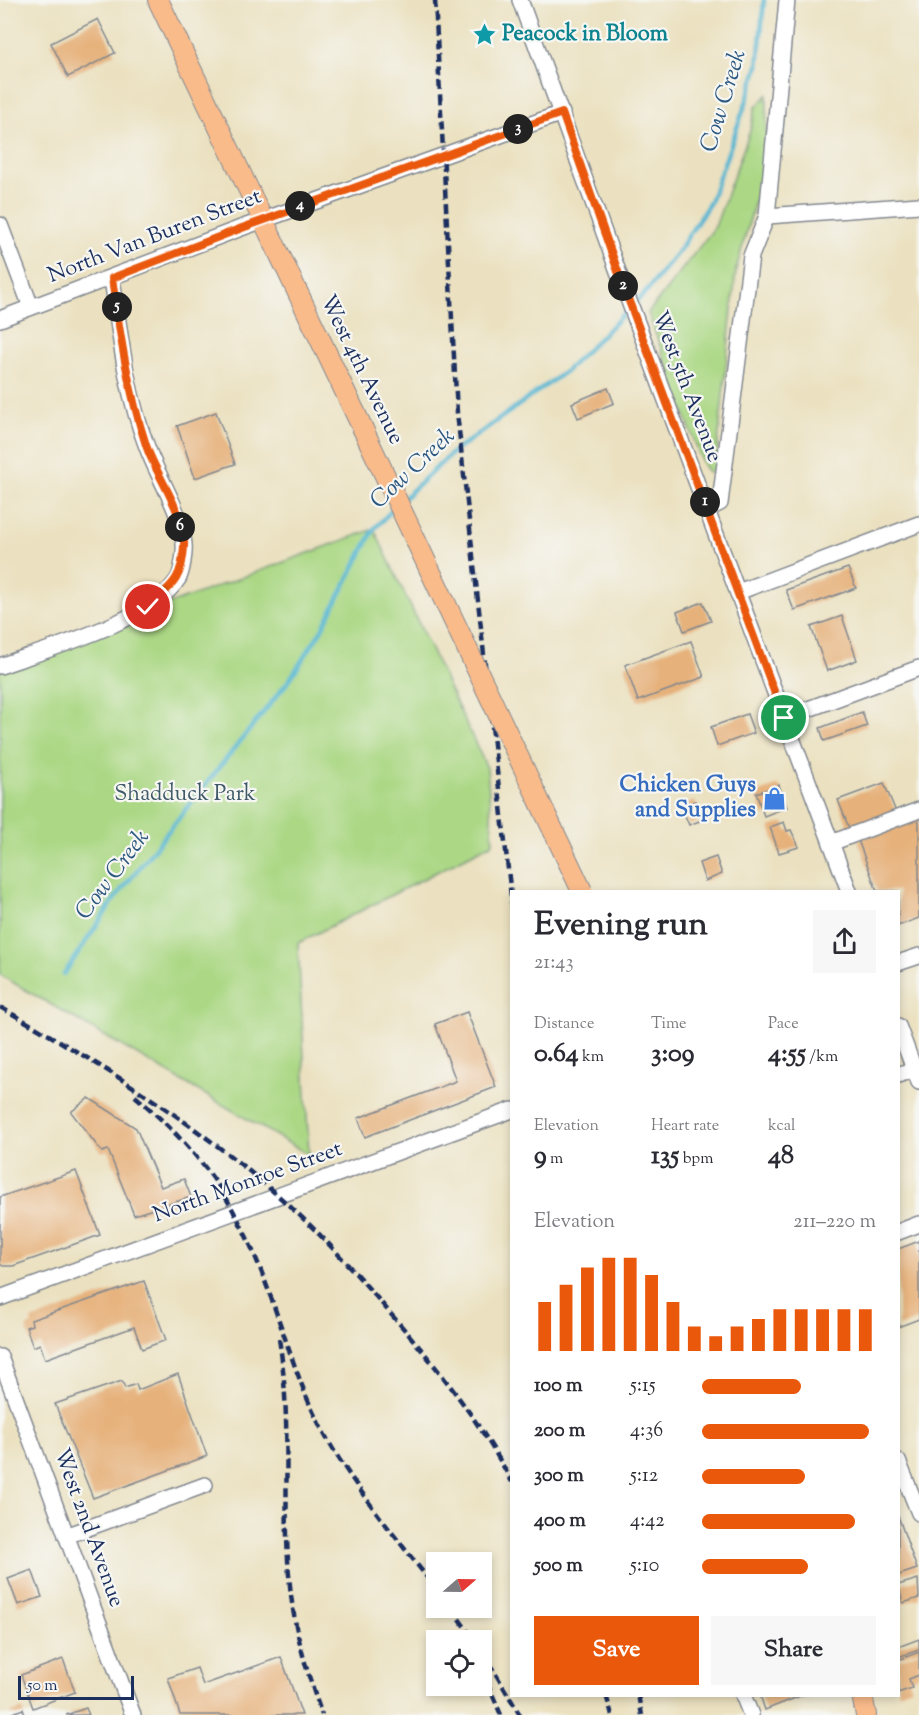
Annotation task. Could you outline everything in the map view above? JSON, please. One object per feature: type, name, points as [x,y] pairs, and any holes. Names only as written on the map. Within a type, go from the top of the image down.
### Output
[{"type":"main road","name":"West 4th Avenue","points":[[158,0],[582,890]]},
{"type":"main road","points":[[862,1697],[866,1715]]},
{"type":"street","name":"West 5th Avenue","points":[[520,0],[620,277],[849,890]]},
{"type":"street","points":[[708,509],[720,503],[751,256],[767,216],[787,0]]},
{"type":"street","name":"North Van Buren Street","points":[[0,319],[263,220],[562,113]]},
{"type":"street","points":[[767,216],[919,205]]},
{"type":"street","points":[[0,225],[32,308]]},
{"type":"street","points":[[0,666],[93,632],[148,607],[178,579],[185,546],[175,505],[147,447],[127,378],[112,278]]},
{"type":"street","points":[[738,592],[919,525]]},
{"type":"street","points":[[784,718],[919,668]]},
{"type":"street","points":[[831,843],[919,810]]},
{"type":"street","points":[[900,962],[919,956]]},
{"type":"street","points":[[900,1031],[917,1075],[900,1075]]},
{"type":"street","name":"North Monroe Street","points":[[0,1298],[510,1111]]},
{"type":"street","points":[[900,1231],[919,1224]]},
{"type":"street","name":"West 2nd Avenue","points":[[0,1357],[133,1715]]},
{"type":"street","points":[[900,1466],[919,1513]]},
{"type":"street","points":[[66,1536],[205,1485]]},
{"type":"street","points":[[745,1697],[751,1715]]},
{"type":"green space","points":[[767,95],[766,151],[763,172],[736,270],[716,463],[713,472],[709,473],[703,465],[648,313],[715,227],[750,131],[755,108]]},
{"type":"green space","name":"Shadduck Park","points":[[374,529],[487,768],[493,843],[298,943],[309,1155],[0,975],[0,666]]},
{"type":"building","points":[[98,19],[115,53],[68,77],[51,43]]},
{"type":"building","points":[[608,388],[614,403],[578,418],[572,403]]},
{"type":"building","points":[[216,412],[235,464],[195,478],[177,426]]},
{"type":"building","points":[[848,568],[856,588],[794,610],[786,590]]},
{"type":"building","points":[[703,602],[711,621],[684,631],[677,612]]},
{"type":"building","points":[[842,616],[857,660],[827,671],[811,627]]},
{"type":"building","points":[[691,641],[704,677],[638,701],[625,665]]},
{"type":"building","points":[[862,712],[867,726],[824,741],[820,728]]},
{"type":"building","points":[[747,714],[754,733],[717,746],[711,727]]},
{"type":"building","points":[[884,783],[896,812],[849,828],[838,800]]},
{"type":"building","points":[[779,785],[787,807],[764,816],[756,793]]},
{"type":"building","points":[[695,801],[702,820],[689,825],[681,806]]},
{"type":"building","points":[[919,817],[919,918],[900,925],[900,890],[877,890],[858,840]]},
{"type":"building","points":[[784,822],[787,831],[791,830],[799,847],[779,853],[770,827]]},
{"type":"building","points":[[716,857],[722,874],[705,881],[699,863]]},
{"type":"building","points":[[467,1012],[496,1087],[365,1137],[358,1118],[456,1081],[435,1024]]},
{"type":"building","points":[[89,1098],[136,1128],[161,1187],[184,1179],[191,1197],[134,1215],[108,1150],[102,1152],[71,1112]]},
{"type":"building","points":[[76,1171],[100,1235],[13,1266],[0,1264],[0,1197]]},
{"type":"building","points":[[919,1241],[919,1319],[900,1326],[900,1248]]},
{"type":"building","points":[[144,1281],[166,1340],[142,1349],[134,1327],[45,1359],[40,1344],[33,1347],[26,1327],[32,1325],[31,1320]]},
{"type":"building","points":[[178,1374],[207,1456],[93,1498],[55,1404],[122,1381],[125,1388],[136,1384],[138,1390]]},
{"type":"building","points":[[900,1522],[917,1569],[900,1575]]},
{"type":"building","points":[[32,1570],[42,1597],[18,1605],[8,1579]]},
{"type":"building","points":[[918,1579],[919,1598],[903,1603],[900,1584]]},
{"type":"building","points":[[919,1639],[919,1650],[900,1656],[900,1646]]},
{"type":"building","points":[[919,1652],[919,1675],[909,1679],[912,1688],[900,1692],[900,1659]]},
{"type":"building","points":[[281,1657],[302,1715],[180,1715],[168,1678],[197,1668],[203,1685]]},
{"type":"building","points":[[63,1659],[75,1692],[33,1708],[21,1675]]},
{"type":"building","points":[[761,1697],[798,1697],[765,1710]]},
{"type":"building","points":[[86,1708],[89,1715],[66,1715]]},
{"type":"building","points":[[23,1709],[25,1715],[7,1715]]},
{"type":"waterway","name":"Cow Creek","points":[[402,500],[452,453],[566,371],[645,293],[680,249],[710,202],[746,103],[758,66],[764,0]]},
{"type":"waterway","name":"Cow Creek","points":[[64,974],[115,898],[290,679],[321,631],[374,529],[394,508]]},
{"type":"railway","points":[[435,0],[457,413],[510,890]]},
{"type":"railway","points":[[0,1007],[124,1081],[164,1108],[242,1165],[279,1196],[363,1281],[424,1353],[471,1415],[510,1478]]},
{"type":"railway","points":[[135,1096],[191,1150],[226,1197],[257,1260],[300,1381],[322,1430],[351,1478],[426,1576]]},
{"type":"railway","points":[[279,1339],[285,1403],[287,1531],[291,1595],[303,1656],[322,1715]]},
{"type":"railway","points":[[458,1618],[467,1630]]},
{"type":"railway","points":[[492,1668],[520,1715]]},
{"type":"railway","points":[[492,1694],[501,1715]]},
{"type":"railway","points":[[607,1697],[612,1715]]},
{"type":"railway","points":[[638,1697],[642,1715]]},
{"type":"place","name":"Peacock in Bloom","points":[[484,35]]},
{"type":"place","name":"Chicken Guys and Supplies","points":[[774,799]]},
{"type":"route","points":[[148,607],[178,579],[185,546],[175,505],[147,447],[127,378],[112,278],[242,228],[562,113],[620,277],[784,718]]}]
